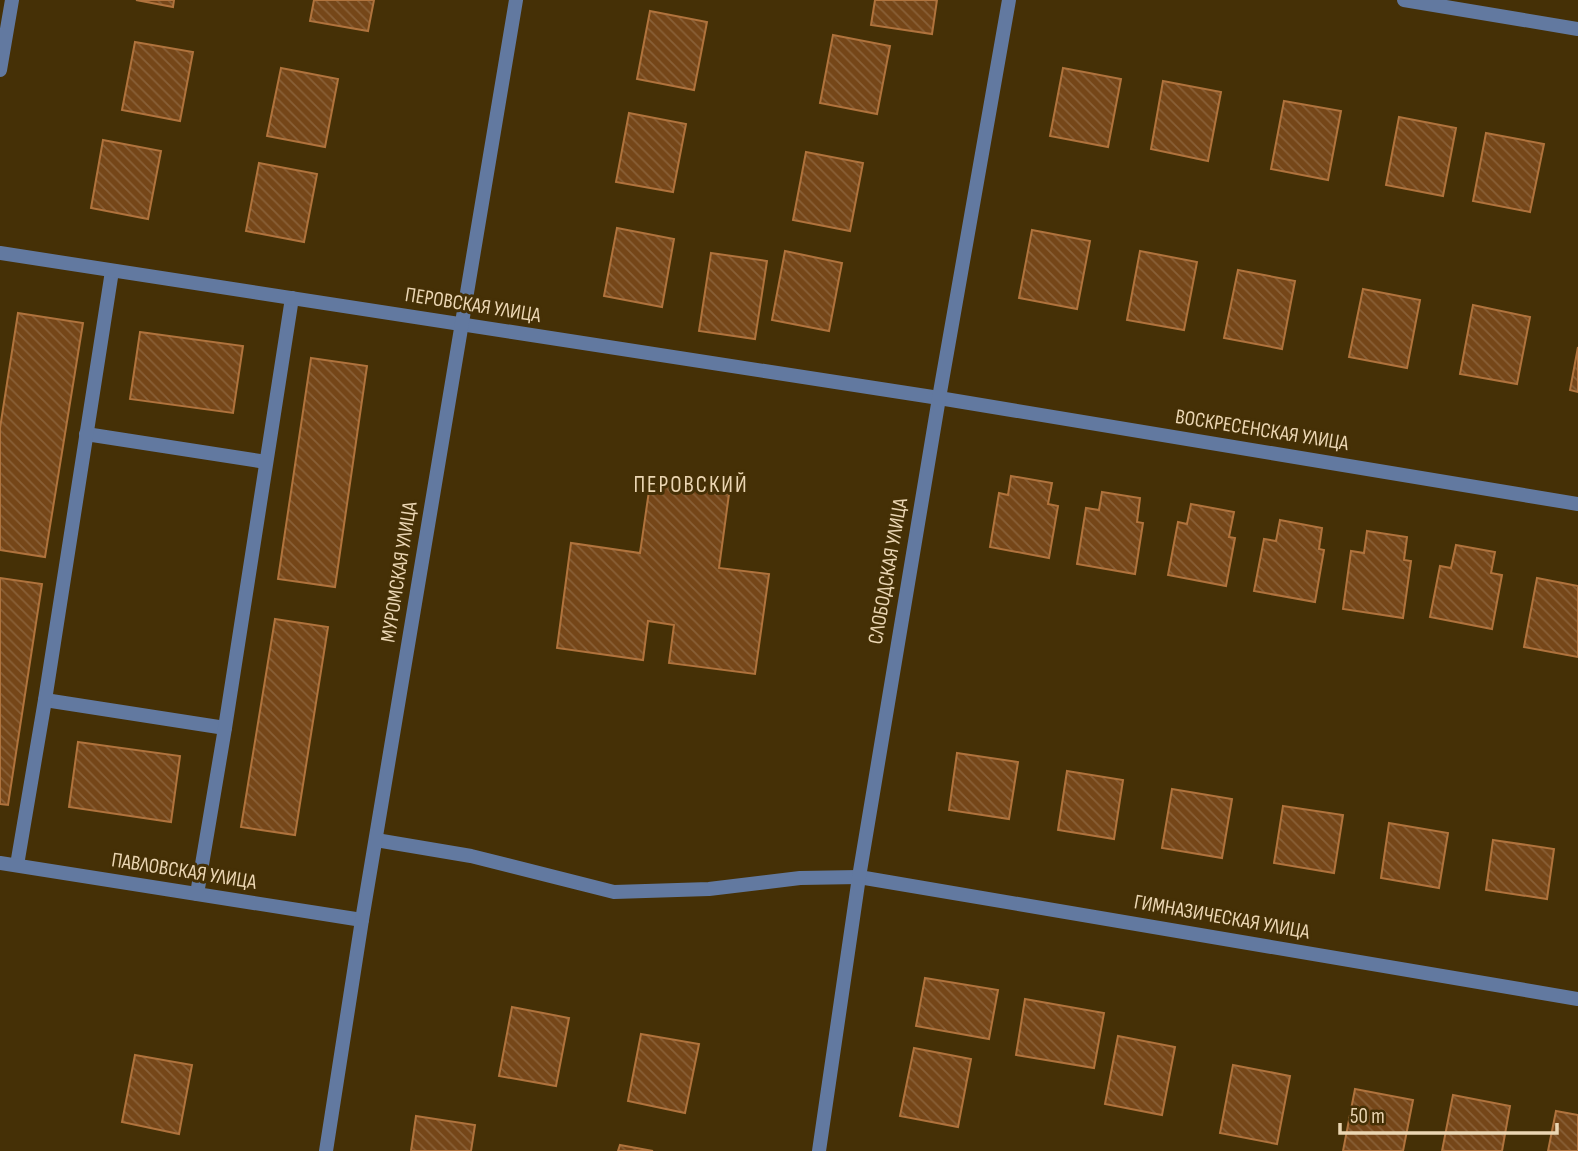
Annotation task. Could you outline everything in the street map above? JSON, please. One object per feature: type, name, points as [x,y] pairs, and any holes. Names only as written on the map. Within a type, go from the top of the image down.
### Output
[{"type":"street","points":[[0,70],[12,0]]},
{"type":"street","name":"МУРОМСКАЯ УЛИЦА","points":[[326,1151],[362,920],[516,0]]},
{"type":"street","name":"СЛОБОДСКАЯ УЛИЦА","points":[[819,1151],[859,877],[1009,0]]},
{"type":"street","points":[[1404,0],[1578,29]]},
{"type":"street","name":"ПЕРОВСКАЯ УЛИЦА","points":[[0,253],[939,398]]},
{"type":"street","points":[[17,866],[111,271]]},
{"type":"street","points":[[197,894],[292,298]]},
{"type":"street","name":"ВОСКРЕСЕНСКАЯ УЛИЦА","points":[[939,398],[1578,503]]},
{"type":"street","points":[[86,434],[267,462]]},
{"type":"street","points":[[45,700],[225,728]]},
{"type":"street","name":"ГИМНАЗИЧЕСКАЯ УЛИЦА","points":[[376,840],[471,856],[614,892],[709,889],[800,878],[859,877],[1578,999]]},
{"type":"street","name":"ПАВЛОВСКАЯ УЛИЦА","points":[[0,863],[362,920]]},
{"type":"building","points":[[136,0],[174,0],[173,7]]},
{"type":"building","points":[[314,0],[374,0],[368,31],[310,21]]},
{"type":"building","points":[[875,0],[937,0],[932,34],[871,25]]},
{"type":"building","points":[[650,11],[707,22],[694,90],[637,79]]},
{"type":"building","points":[[833,35],[890,46],[877,114],[820,103]]},
{"type":"building","points":[[135,42],[193,52],[180,121],[122,110]]},
{"type":"building","points":[[281,68],[338,79],[325,147],[267,136]]},
{"type":"building","points":[[1063,68],[1121,79],[1108,147],[1050,136]]},
{"type":"building","points":[[1163,81],[1221,92],[1208,161],[1151,149]]},
{"type":"building","points":[[1284,101],[1341,111],[1328,180],[1271,169]]},
{"type":"building","points":[[629,113],[686,124],[673,192],[616,182]]},
{"type":"building","points":[[1399,117],[1456,128],[1443,196],[1386,185]]},
{"type":"building","points":[[1486,133],[1544,144],[1530,212],[1473,201]]},
{"type":"building","points":[[103,140],[161,151],[148,219],[91,208]]},
{"type":"building","points":[[806,152],[863,163],[850,231],[793,220]]},
{"type":"building","points":[[259,163],[317,174],[304,242],[246,231]]},
{"type":"building","points":[[617,228],[674,239],[662,307],[604,296]]},
{"type":"building","points":[[1032,230],[1090,241],[1077,309],[1019,298]]},
{"type":"building","points":[[785,251],[842,263],[829,331],[772,320]]},
{"type":"building","points":[[1140,251],[1197,262],[1184,330],[1127,320]]},
{"type":"building","points":[[711,253],[767,261],[755,339],[699,331]]},
{"type":"building","points":[[1238,270],[1295,281],[1282,349],[1224,338]]},
{"type":"building","points":[[1363,289],[1420,300],[1407,368],[1349,357]]},
{"type":"building","points":[[1473,305],[1530,317],[1517,384],[1460,374]]},
{"type":"building","points":[[18,313],[83,323],[45,557],[0,550],[0,428]]},
{"type":"building","points":[[140,332],[243,346],[233,413],[130,399]]},
{"type":"building","points":[[1578,347],[1578,392],[1570,390]]},
{"type":"building","points":[[311,358],[367,366],[335,587],[278,579]]},
{"type":"building","points":[[1011,476],[1052,483],[1048,504],[1058,506],[1049,558],[990,547],[999,493],[1008,495]]},
{"type":"building","points":[[650,484],[729,494],[719,568],[769,574],[755,674],[669,663],[674,625],[648,621],[643,660],[557,648],[571,543],[640,553]]},
{"type":"building","points":[[1102,492],[1140,498],[1137,522],[1143,523],[1135,574],[1077,564],[1086,508],[1099,510]]},
{"type":"building","points":[[1191,504],[1234,512],[1229,537],[1235,538],[1226,586],[1168,575],[1178,522],[1187,524]]},
{"type":"building","points":[[1280,520],[1322,528],[1319,549],[1324,550],[1315,602],[1254,591],[1264,539],[1276,541]]},
{"type":"building","points":[[1367,531],[1407,537],[1404,560],[1411,561],[1403,618],[1343,609],[1351,551],[1364,553]]},
{"type":"building","points":[[1456,545],[1495,552],[1491,573],[1502,575],[1492,629],[1430,617],[1440,566],[1451,568]]},
{"type":"building","points":[[0,578],[42,584],[8,805],[0,804]]},
{"type":"building","points":[[1537,578],[1578,586],[1578,657],[1524,647]]},
{"type":"building","points":[[275,619],[328,627],[295,835],[241,827]]},
{"type":"building","points":[[78,742],[180,756],[171,822],[69,807]]},
{"type":"building","points":[[957,753],[1018,762],[1009,819],[949,810]]},
{"type":"building","points":[[1067,771],[1123,780],[1114,839],[1058,830]]},
{"type":"building","points":[[1172,789],[1232,799],[1222,858],[1162,848]]},
{"type":"building","points":[[1283,806],[1343,815],[1334,873],[1274,863]]},
{"type":"building","points":[[1389,823],[1448,833],[1439,888],[1381,878]]},
{"type":"building","points":[[1493,840],[1554,849],[1547,899],[1486,890]]},
{"type":"building","points":[[925,978],[998,990],[989,1039],[916,1026]]},
{"type":"building","points":[[1025,999],[1104,1013],[1094,1068],[1016,1055]]},
{"type":"building","points":[[512,1007],[569,1018],[556,1086],[499,1076]]},
{"type":"building","points":[[641,1034],[699,1044],[685,1113],[628,1101]]},
{"type":"building","points":[[1118,1036],[1175,1047],[1162,1115],[1105,1104]]},
{"type":"building","points":[[914,1048],[971,1059],[958,1127],[900,1116]]},
{"type":"building","points":[[135,1055],[192,1065],[179,1134],[122,1122]]},
{"type":"building","points":[[1233,1065],[1290,1076],[1277,1144],[1220,1133]]},
{"type":"building","points":[[1355,1089],[1413,1100],[1403,1151],[1343,1151]]},
{"type":"building","points":[[1453,1095],[1510,1106],[1502,1151],[1442,1151]]},
{"type":"building","points":[[1556,1111],[1578,1115],[1578,1151],[1548,1151]]},
{"type":"building","points":[[416,1116],[475,1125],[471,1151],[411,1151]]},
{"type":"building","points":[[620,1145],[653,1151],[618,1151]]},
{"type":"district","name":"ПЕРОВСКИЙ","points":[[691,485]]}]
